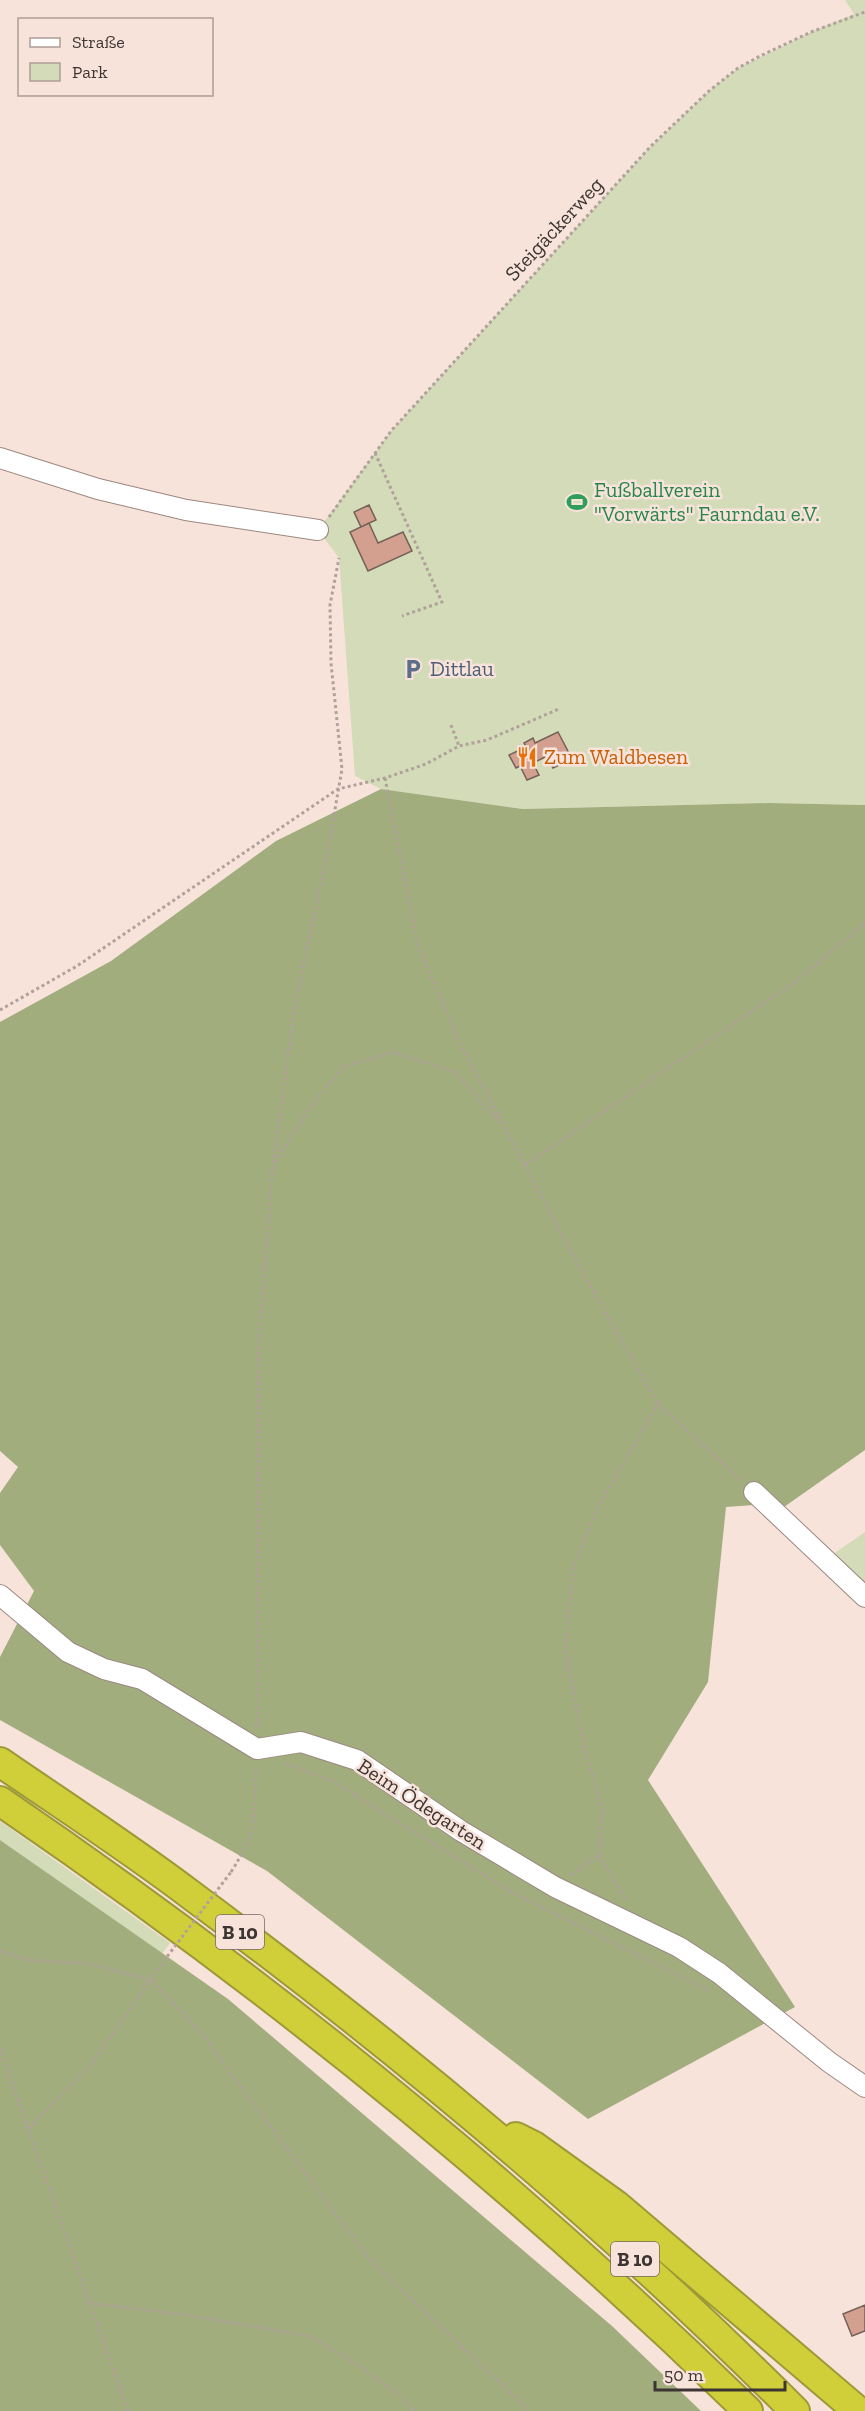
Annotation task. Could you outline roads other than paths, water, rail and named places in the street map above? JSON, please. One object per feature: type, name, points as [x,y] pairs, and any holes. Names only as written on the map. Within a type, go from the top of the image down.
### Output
[{"type":"highway","name":"B 10","points":[[0,1762],[189,1893],[335,2004],[470,2115],[695,2313],[795,2411]]},
{"type":"highway","name":"B 10","points":[[0,1801],[182,1928],[366,2071],[610,2280],[748,2411]]},
{"type":"highway","name":"B 10","points":[[470,2115],[534,2146],[616,2205],[858,2411]]},
{"type":"lane","points":[[0,458],[98,489],[186,510],[318,530]]},
{"type":"lane","points":[[754,1492],[865,1597]]},
{"type":"lane","name":"Beim Ödegarten","points":[[0,1595],[68,1652],[104,1669],[142,1679],[260,1748],[301,1742],[357,1760],[461,1831],[555,1887],[679,1947],[742,1992],[829,2062],[865,2087]]},
{"type":"place","name":"Fußballverein \"Vorwärts\" Faurndau e.V.","points":[[577,502]]},
{"type":"place","name":"Dittlau","points":[[413,669]]},
{"type":"place","name":"Zum Waldbesen","points":[[527,757]]}]
